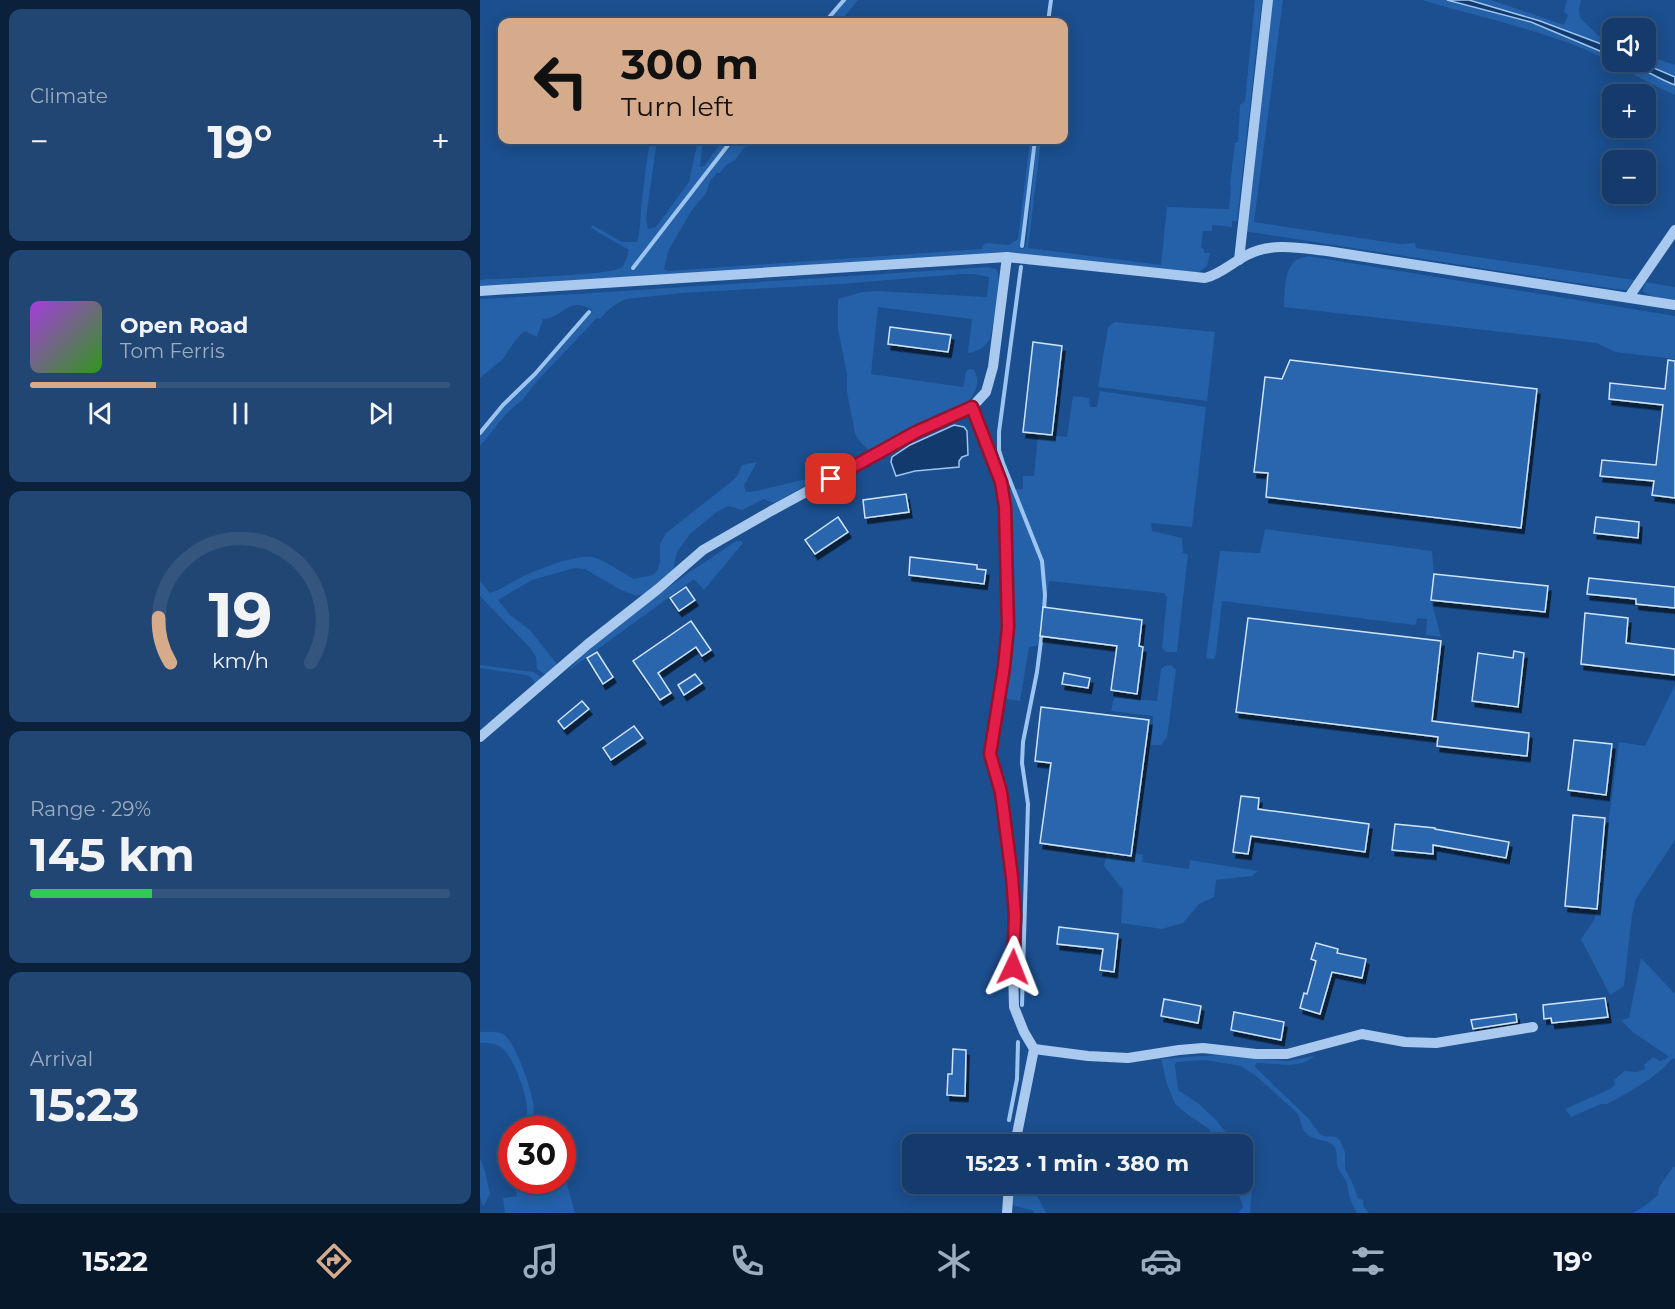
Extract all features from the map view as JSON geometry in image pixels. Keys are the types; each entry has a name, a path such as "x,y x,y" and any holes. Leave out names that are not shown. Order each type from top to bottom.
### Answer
{"street":[{"path":"1239,260 1268,0"},
{"path":"1629,297 1675,230"},
{"path":"480,291 1007,258 1205,278 1214,276 1249,254 1265,248 1292,247 1675,305"},
{"path":"480,737 588,644 658,590 703,550 916,432 972,407 986,392 993,368 1007,258"},
{"path":"972,407 1001,482 1005,507 1008,627 990,754 1001,792 1012,877 1015,915 1014,1007 1034,1049 1018,1134"},
{"path":"1034,1049 1128,1058 1203,1048 1256,1054 1287,1054 1362,1034 1405,1042 1436,1043 1533,1027"},
{"path":"1007,1213 1008,1194"}],"shaded area":[{"path":"845,0 858,0 843,18 830,18"},
{"path":"1255,0 1262,0 1237,221 1232,221 1232,227 1212,225 1212,231 1203,231 1201,248 1204,249 1204,253 1210,253 1207,266 1198,273 1022,255 480,286 480,280 578,275 622,267 629,250 591,228 592,225 622,242 637,242 649,144 656,144 646,219 648,229 656,227 689,182 697,144 703,144 700,167 704,166 720,144 728,144 633,266 633,269 732,144 747,144 735,160 726,165 710,181 706,193 692,210 669,249 664,269 668,271 982,249 987,243 1009,245 1018,239 1030,144 1033,144 1020,248 1023,249 1026,246 1037,144 1041,144 1028,248 1161,265 1167,207 1229,209 1235,143 1238,142 1240,105 1245,101"},
{"path":"1272,0 1283,0 1254,222 1400,244 1415,243 1416,248 1634,280 1627,290 1244,231"},
{"path":"1422,0 1447,0 1531,22 1602,52 1602,58 1572,44"},
{"path":"1447,0 1469,0 1540,21 1602,44 1602,52 1531,22"},
{"path":"1469,0 1491,0 1564,25 1568,15 1564,12 1567,0 1581,0 1580,18 1602,38 1602,44 1540,21"},
{"path":"1656,58 1675,65 1675,77 1656,69"},
{"path":"1656,69 1675,77 1675,85 1648,72 1656,72"},
{"path":"1628,72 1650,72 1675,85 1675,95 1656,86 1656,84 1649,83"},
{"path":"1308,256 1675,316 1675,359 1615,352 1597,343 1284,307 1287,274 1293,263"},
{"path":"988,267 996,269 998,275 997,303 990,339 983,347 975,351 968,353 972,319 878,307 871,374 963,387 966,371 970,369 974,370 977,386 961,409 870,451 855,434 838,329 838,299 862,292 877,291 987,297 989,277 961,274 682,293 626,299 600,319 597,318 537,381 524,398 506,414 480,446 480,435 504,406 566,342 592,310 584,306 571,306 550,318 543,319 537,337 524,331 503,359 480,378 480,299"},
{"path":"1645,282 1675,287 1675,300 1651,296 1643,292"},
{"path":"1115,322 1215,332 1207,401 1098,387 1108,327"},
{"path":"1100,391 1206,407 1192,527 1151,523 1152,531 1182,538 1183,553 1188,554 1177,652 1166,652 1162,648 1167,597 1164,593 1049,581 1040,645 1029,647 1020,701 1003,698 1008,489 1023,489 1023,476 1034,476 1038,434 1067,437 1073,396 1089,398 1090,407 1097,407"},
{"path":"954,425 964,427 967,431 968,455 959,461 959,467 915,471 896,476 891,462 892,457 910,445"},
{"path":"757,462 744,486 746,492 827,474 774,503 764,499 742,510 728,506 717,512 690,534 677,552 673,570 647,593 636,596 585,569 575,568 532,580 498,600 510,615 530,630 557,664 546,675 537,669 536,657 531,649 480,596 480,581 490,593 545,567 585,557 602,561 634,579 653,575 658,570 660,544 666,533 731,482 738,475 742,465"},
{"path":"1265,529 1432,551 1434,574 1431,600 1441,637 1426,635 1427,619 1418,618 1415,625 1222,601 1216,654 1214,659 1206,658 1220,551 1260,553"},
{"path":"736,541 743,543 704,590 694,579 568,671 593,643"},
{"path":"480,665 534,672 543,679 537,686 531,677 526,675 480,668"},
{"path":"1171,665 1176,670 1167,737 1161,745 1151,745 1153,716 1111,711 1114,698 1157,701 1161,669"},
{"path":"1675,685 1675,840 1636,899 1624,986 1610,995 1581,939 1594,920 1597,909 1619,742 1645,746"},
{"path":"1131,852 1143,855 1142,862 1189,869 1190,860 1258,871 1252,876 1216,880 1214,897 1199,904 1183,923 1162,929 1121,923 1123,890 1104,866 1107,853 1130,856"},
{"path":"1641,958 1675,994 1675,1059 1673,1058 1651,1078 1625,1094 1607,1104 1601,1104 1571,1117 1565,1109 1610,1089 1615,1085 1614,1080 1625,1071 1637,1072 1645,1069 1644,1065 1653,1057 1660,1061 1668,1056 1634,1033 1621,1020 1629,1018"},
{"path":"480,1032 495,1032 508,1038 526,1076 532,1095 533,1116 526,1116 527,1105 520,1078 507,1054 498,1046 480,1043"},
{"path":"1216,1055 1288,1061 1314,1056 1302,1063 1286,1065 1256,1063 1255,1067 1308,1118 1319,1133 1340,1140 1345,1152 1345,1169 1358,1198 1363,1200 1363,1206 1369,1213 1357,1213 1346,1181 1337,1165 1334,1146 1308,1135 1295,1111 1256,1076 1241,1066 1206,1060 1176,1062 1178,1090 1199,1104 1227,1134 1212,1134 1208,1128 1175,1104 1161,1059"},
{"path":"480,1158 490,1194 483,1207 480,1197"},
{"path":"1675,1167 1675,1213 1633,1213 1658,1195 1659,1187"},
{"path":"517,1194 570,1194 575,1213 505,1213 503,1198 517,1196"},
{"path":"1013,1194 1036,1194 1046,1213 1034,1213 1034,1211 1012,1205"},
{"path":"1238,1194 1252,1194 1250,1213 1238,1213 1243,1207"}],"building":[{"path":"890,327 951,335 948,352 888,344"},
{"path":"1033,342 1062,346 1052,435 1023,432"},
{"path":"1290,360 1537,389 1521,528 1266,497 1268,473 1254,472 1265,377 1282,379"},
{"path":"1668,360 1675,361 1675,498 1652,495 1654,481 1600,476 1602,460 1656,465 1663,405 1609,399 1610,383 1665,389"},
{"path":"906,494 909,512 865,518 863,500"},
{"path":"838,517 848,532 815,554 805,540"},
{"path":"1596,517 1639,522 1638,538 1594,533"},
{"path":"910,557 977,565 977,569 986,570 984,584 909,575"},
{"path":"1434,574 1548,586 1545,612 1431,600"},
{"path":"1589,578 1675,587 1675,608 1636,604 1636,599 1587,594"},
{"path":"686,587 695,600 679,611 670,598"},
{"path":"1043,607 1142,620 1139,646 1143,647 1137,694 1111,690 1117,646 1040,636"},
{"path":"1585,613 1628,618 1626,643 1675,649 1675,675 1581,664"},
{"path":"1248,618 1441,641 1432,721 1529,733 1527,756 1437,746 1438,737 1236,712"},
{"path":"691,621 711,650 702,656 696,647 658,673 671,693 660,700 633,661"},
{"path":"1514,651 1524,653 1518,707 1472,701 1478,653 1513,658"},
{"path":"597,652 613,677 603,684 587,658"},
{"path":"1064,673 1090,678 1088,688 1062,684"},
{"path":"695,674 702,683 684,695 678,685"},
{"path":"582,701 589,709 564,729 558,721"},
{"path":"1041,707 1149,720 1131,856 1040,843 1051,763 1035,761"},
{"path":"634,726 643,738 611,760 603,748"},
{"path":"1574,740 1612,744 1606,795 1568,790"},
{"path":"1241,796 1259,798 1258,809 1369,824 1365,852 1251,836 1248,854 1233,852"},
{"path":"1573,815 1605,818 1597,909 1565,906"},
{"path":"1395,824 1435,828 1509,842 1506,858 1433,845 1433,854 1392,850"},
{"path":"1059,927 1118,934 1114,972 1100,970 1103,949 1057,944"},
{"path":"1316,943 1338,949 1337,953 1366,959 1362,978 1332,972 1320,1014 1300,1008 1304,993 1307,994 1316,961 1311,959"},
{"path":"1605,998 1608,1017 1552,1023 1551,1018 1544,1019 1543,1005"},
{"path":"1164,999 1201,1006 1198,1023 1161,1016"},
{"path":"1234,1012 1284,1022 1281,1040 1231,1030"},
{"path":"1516,1014 1517,1022 1473,1029 1471,1020"},
{"path":"953,1049 966,1050 965,1096 947,1095 948,1074 952,1074"}],"waterway":[{"path":"828,18 844,0"},
{"path":"1049,18 1051,0"},
{"path":"633,268 729,144"},
{"path":"1022,246 1035,144"},
{"path":"1021,267 999,432 999,450 1042,561 1044,611"},
{"path":"480,433 589,312"},
{"path":"1022,1005 1028,804 1022,763 1023,742 1042,633"},
{"path":"1009,1120 1017,1079 1018,1042"}],"route":[{"path":"831,479 916,432 972,407 1001,482 1005,507 1008,627 990,754 1001,792 1012,877 1015,915 1013,967"}]}
